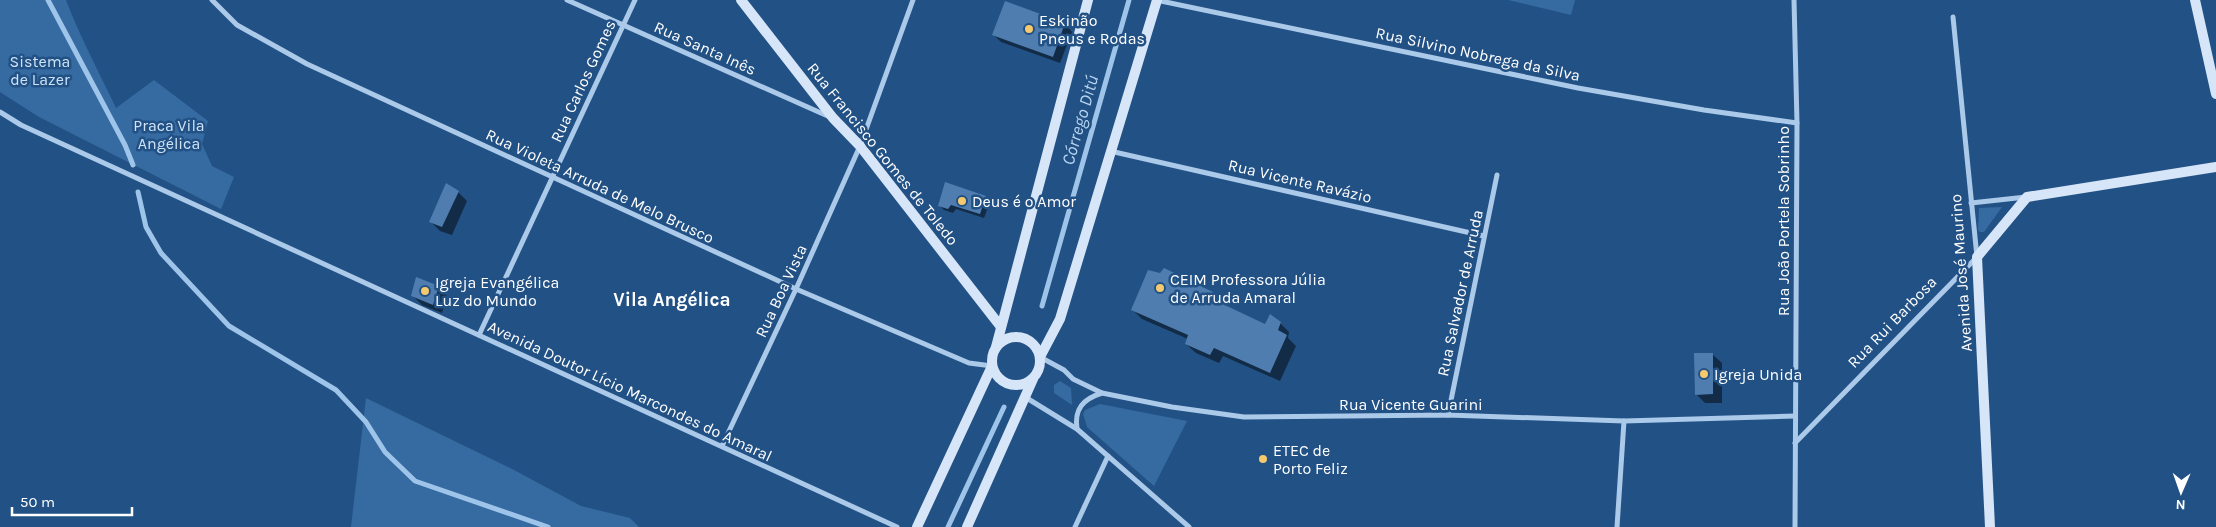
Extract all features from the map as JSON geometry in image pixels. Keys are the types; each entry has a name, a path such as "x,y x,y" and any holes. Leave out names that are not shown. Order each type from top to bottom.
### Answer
{"main road":[{"name":"Rua Francisco Gomes de Toledo","path":"741,0 833,118 860,146 1001,327"},
{"path":"1033,379 1024,384 1008,384 995,374 992,358 1088,0"},
{"path":"1040,357 1060,318 1157,0"},
{"path":"2196,0 2216,94"},
{"path":"2027,197 2216,167"},
{"name":"Rua Rui Barbosa","path":"1977,257 2027,197"},
{"name":"Avenida José Maurino","path":"1977,257 1990,527"},
{"path":"967,527 1033,379 1040,368 1040,357 1036,345 1022,337 1006,339 996,347"},
{"path":"917,527 992,366"}],"street":[{"name":"Rua Violeta Arruda de Melo Brusco","path":"212,0 237,25 307,64 796,289 969,363 992,366"},
{"name":"Rua Santa Inês","path":"567,0 833,118"},
{"name":"Rua Carlos Gomes","path":"479,335 635,0"},
{"name":"Rua Boa Vista","path":"722,446 796,289 860,146 912,0"},
{"name":"Rua Silvino Nobrega da Silva","path":"1157,0 1578,88 1704,110 1796,123"},
{"name":"Rua João Portela Sobrinho","path":"1794,0 1796,123 1795,527"},
{"name":"Avenida José Maurino","path":"1953,17 1977,257"},
{"name":"Avenida Doutor Lício Marcondes do Amaral","path":"0,112 21,125 897,527"},
{"name":"Rua Vicente Ravázio","path":"1110,151 1484,236"},
{"name":"Rua Salvador de Arruda","path":"1448,415 1497,175"},
{"path":"1971,203 2027,197"},
{"name":"Rua Rui Barbosa","path":"1795,443 1977,257"},
{"name":"Rua Vicente Guarini","path":"1040,357 1064,370 1073,379 1102,393 1172,407 1244,417 1448,415 1624,421 1795,416"},
{"path":"1077,428 1078,409 1084,401 1102,393"},
{"path":"1025,397 1077,428 1188,527"},
{"path":"1617,527 1624,421"},
{"path":"1076,527 1108,456"}],"green space":[{"path":"0,0 66,0 83,41 116,108 154,80 208,121 202,144 212,166 234,177 221,209 39,117 0,92"},
{"path":"1508,0 1575,0 1571,15"},
{"path":"2002,207 1984,232 1980,232 1978,230 1979,208"},
{"path":"1060,381 1071,388 1072,405 1054,393 1054,385"},
{"path":"366,398 516,471 581,506 630,518 639,527 351,527"},
{"path":"1100,404 1187,421 1154,486 1087,427 1083,414 1085,410"}],"building":[{"name":"Eskinão Pneus e Rodas","path":"1005,1 1065,23 1053,57 992,35"},
{"name":"Deus é o Amor","path":"945,182 986,196 980,214 951,205 948,209 938,206"},
{"path":"446,183 459,191 442,227 429,222"},
{"path":"1164,268 1215,293 1212,299 1265,324 1270,314 1281,322 1278,330 1287,335 1270,373 1214,348 1210,355 1185,344 1188,335 1131,310 1148,270 1160,273"},
{"name":"Igreja Evangélica Luz do Mundo","path":"416,277 439,286 433,305 411,296"},
{"name":"Igreja Unida","path":"1694,353 1713,353 1713,394 1695,395"}],"waterway":[{"path":"48,0 125,145 133,165"},
{"name":"Córrego Ditú","path":"1042,306 1129,0"},
{"path":"138,192 146,227 161,253 229,326 336,390 366,422 385,452 415,481 548,527"},
{"name":"Córrego Ditú","path":"948,527 1004,407"}],"place":[{"name":"Eskinão Pneus e Rodas","path":"1029,29"},
{"name":"Deus é o Amor","path":"962,201"},
{"name":"CEIM Professora Júlia de Arruda Amaral","path":"1160,288"},
{"name":"Igreja Evangélica Luz do Mundo","path":"425,291"},
{"name":"Igreja Unida","path":"1704,374"},
{"name":"ETEC de Porto Feliz","path":"1263,459"}],"district":[{"name":"Vila Angélica","path":"672,300"}],"park label":[{"name":"Sistema de Lazer","path":"40,70"},
{"name":"Praca Vila Angélica","path":"169,134"}]}
